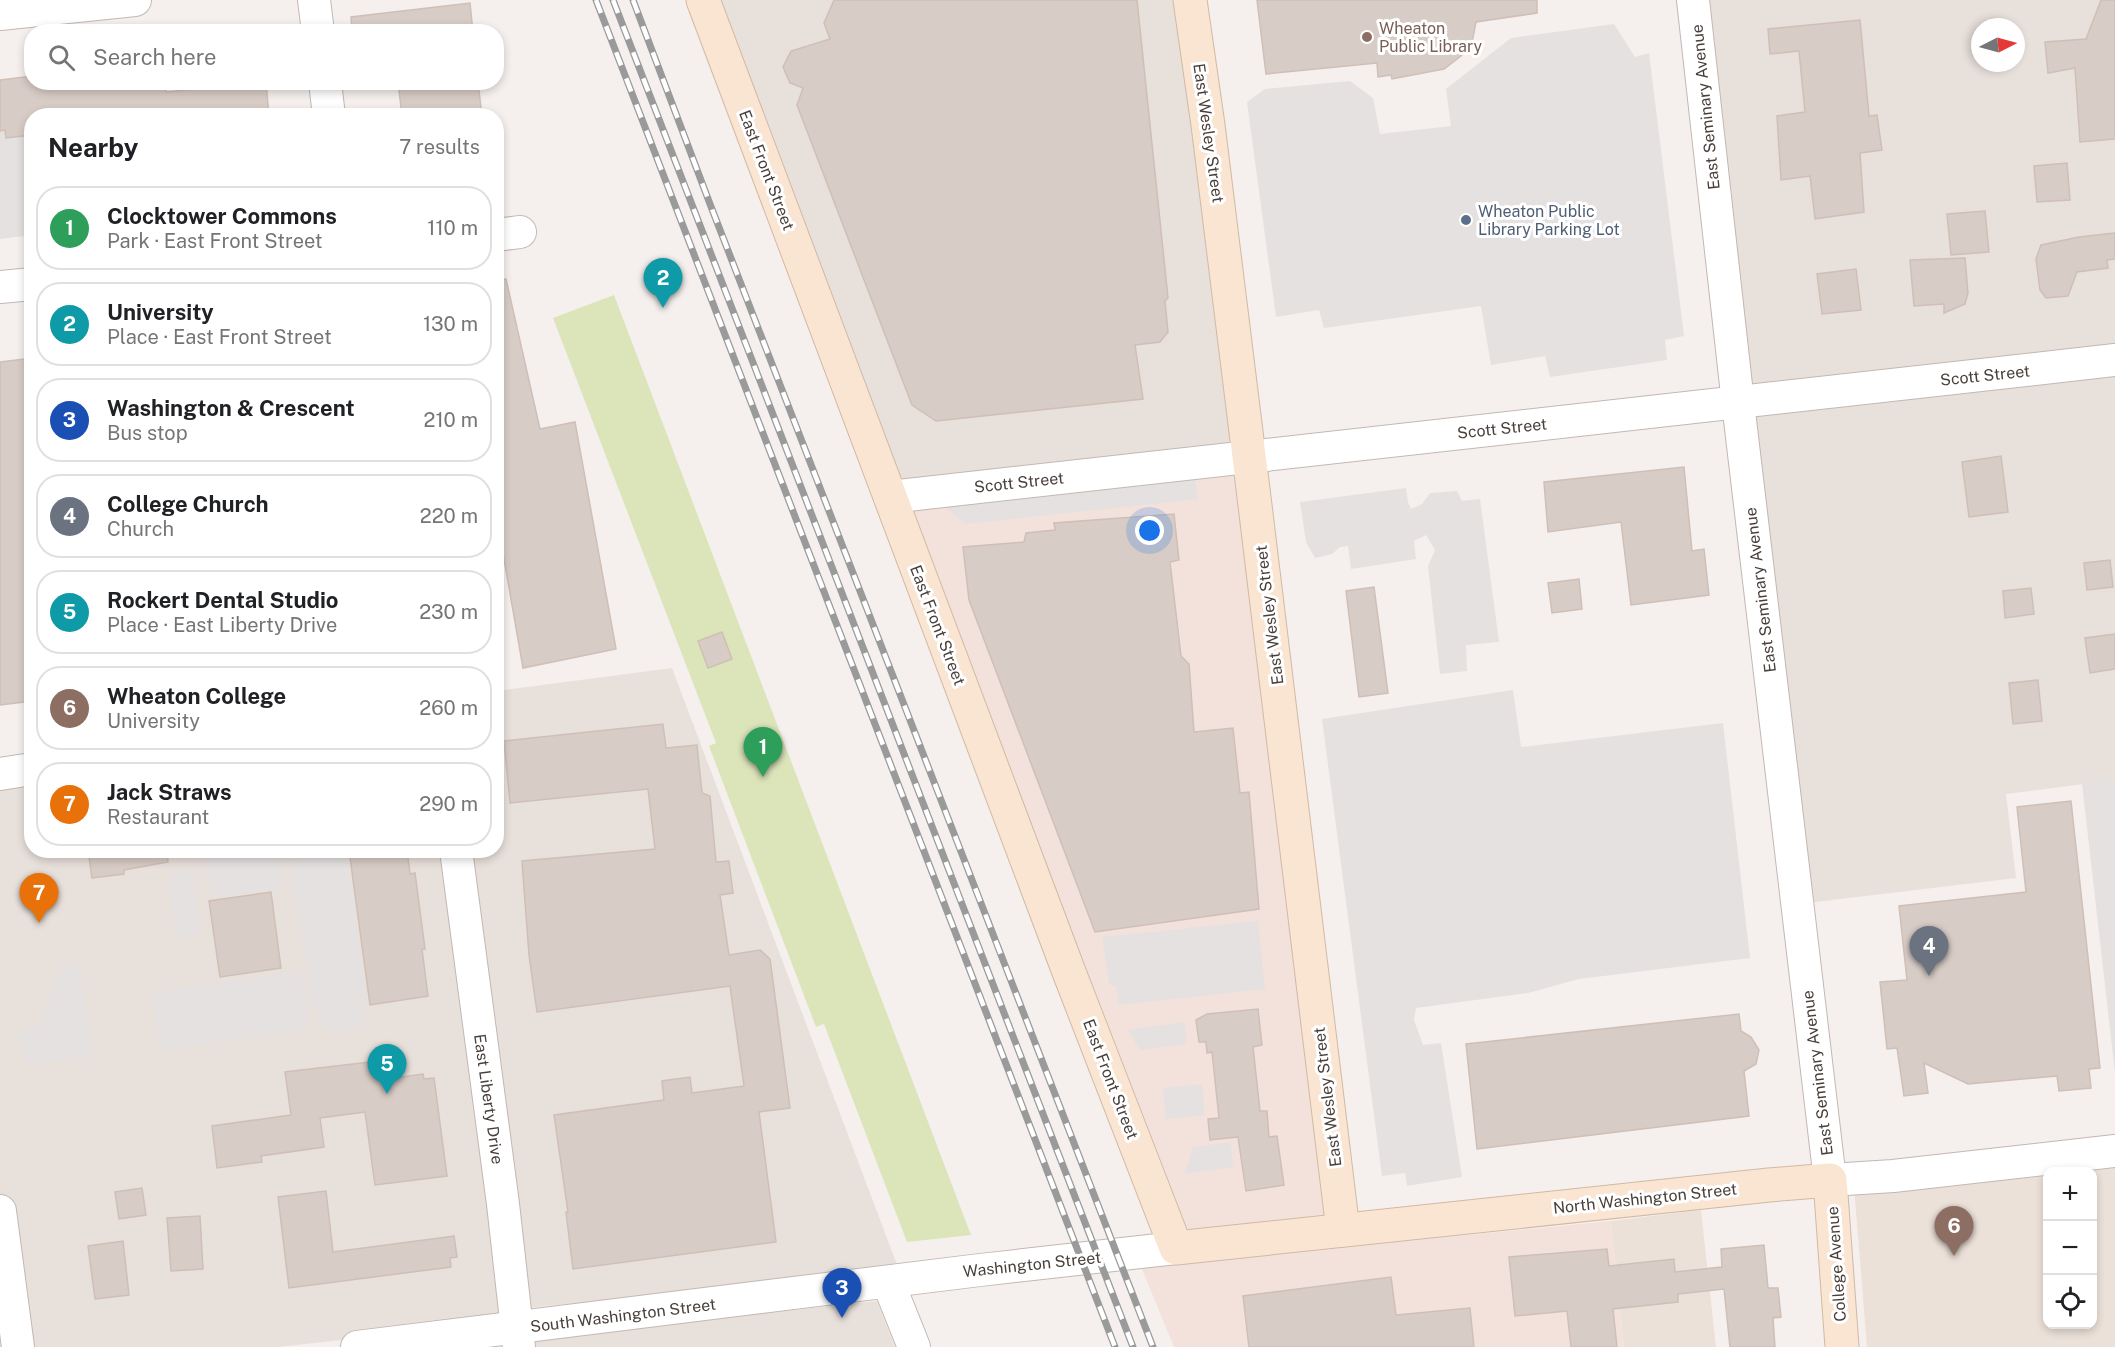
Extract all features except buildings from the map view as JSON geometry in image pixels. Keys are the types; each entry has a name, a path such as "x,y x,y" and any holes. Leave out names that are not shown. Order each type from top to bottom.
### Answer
{"street":[{"path":"0,14 135,0"},
{"path":"314,0 317,24"},
{"name":"East Front Street","path":"703,0 1176,1248"},
{"name":"East Wesley Street","path":"1190,0 1250,456 1343,1230"},
{"name":"East Seminary Avenue","path":"1693,0 1830,1180"},
{"path":"326,90 328,108"},
{"path":"0,287 24,285"},
{"name":"Scott Street","path":"890,497 2115,360"},
{"path":"0,774 24,770"},
{"name":"East Liberty Drive","path":"457,858 518,1338"},
{"name":"North Washington Street","path":"1176,1248 1769,1185 1893,1176 2115,1151"},
{"name":"College Avenue","path":"1830,1180 1842,1347"},
{"path":"0,1211 18,1347"},
{"name":"Washington Street","path":"888,1282 1176,1248"},
{"path":"888,1282 914,1347"},
{"name":"South Washington Street","path":"357,1347 518,1338 888,1282"}],"shaded area":[{"path":"718,0 1177,0 1235,445 901,481"},
{"path":"1705,0 2115,0 2115,780 2006,794 2016,878 1807,903"},
{"name":"Wheaton Public Library Parking Lot","path":"1614,24 1635,57 1649,53 1684,336 1665,340 1667,360 1550,377 1545,356 1491,365 1481,306 1324,328 1319,310 1276,317 1247,102 1265,89 1350,81 1373,98 1380,134 1451,126 1446,89 1511,38"},
{"path":"5,130 6,138 24,136 24,236 0,239 0,131"},
{"path":"1241,471 1330,1216 1188,1231 908,506"},
{"path":"1195,478 1198,499 966,524 944,506"},
{"path":"1406,488 1411,509 1422,504 1430,493 1457,491 1462,501 1480,499 1499,642 1466,645 1467,671 1440,674 1428,566 1435,550 1426,535 1414,541 1416,559 1351,569 1348,546 1340,547 1332,554 1315,558 1306,542 1300,502"},
{"path":"672,668 899,1270 526,1308 463,858 504,858 504,690"},
{"path":"1513,690 1521,747 1723,723 1750,958 1579,979 1528,993 1416,1008 1414,1020 1423,1045 1441,1043 1462,1177 1407,1186 1405,1173 1382,1176 1322,719"},
{"path":"24,780 24,858 445,858 505,1322 278,1347 0,1347 0,785"},
{"path":"2115,780 2115,1073 2082,784"},
{"path":"207,858 278,858 282,889 212,898"},
{"path":"289,858 348,858 368,1014 362,1013 364,1026 328,1032 313,1005"},
{"path":"192,870 200,934 177,939 168,872"},
{"path":"1258,921 1265,989 1119,1005 1116,986 1109,984 1102,937"},
{"path":"79,964 91,1057 25,1063 19,1031 40,1026 61,967"},
{"path":"296,972 302,980 310,1017 303,1029 160,1050 153,993"},
{"path":"1184,1022 1187,1044 1140,1050 1128,1030"},
{"path":"1202,1084 1205,1115 1166,1119 1163,1088"},
{"path":"1231,1142 1233,1167 1185,1174 1193,1147"},
{"path":"2115,1159 2115,1347 1867,1347 1854,1187"},
{"path":"1701,1210 1716,1347 1624,1347 1611,1221"},
{"path":"1611,1221 1624,1347 1174,1347 1141,1267"},
{"path":"877,1301 895,1347 528,1347 527,1339"}],"green space":[{"path":"614,295 971,1235 907,1242 824,1024 816,1027 709,746 716,743 553,318"}],"railway":[{"path":"596,0 1115,1347"},
{"path":"613,0 1133,1347"},
{"path":"633,0 1153,1347"}],"place":[{"name":"Wheaton Public Library","path":"1367,37"},
{"name":"Wheaton Public Library Parking Lot","path":"1466,220"},
{"name":"University","path":"663,308"},
{"name":"Clocktower Commons","path":"763,777"},
{"name":"Jack Straws","path":"39,923"},
{"name":"College Church","path":"1929,976"},
{"name":"Rockert Dental Studio","path":"387,1094"},
{"name":"Wheaton College","path":"1954,1256"},
{"name":"Washington & Crescent","path":"842,1318"}]}
